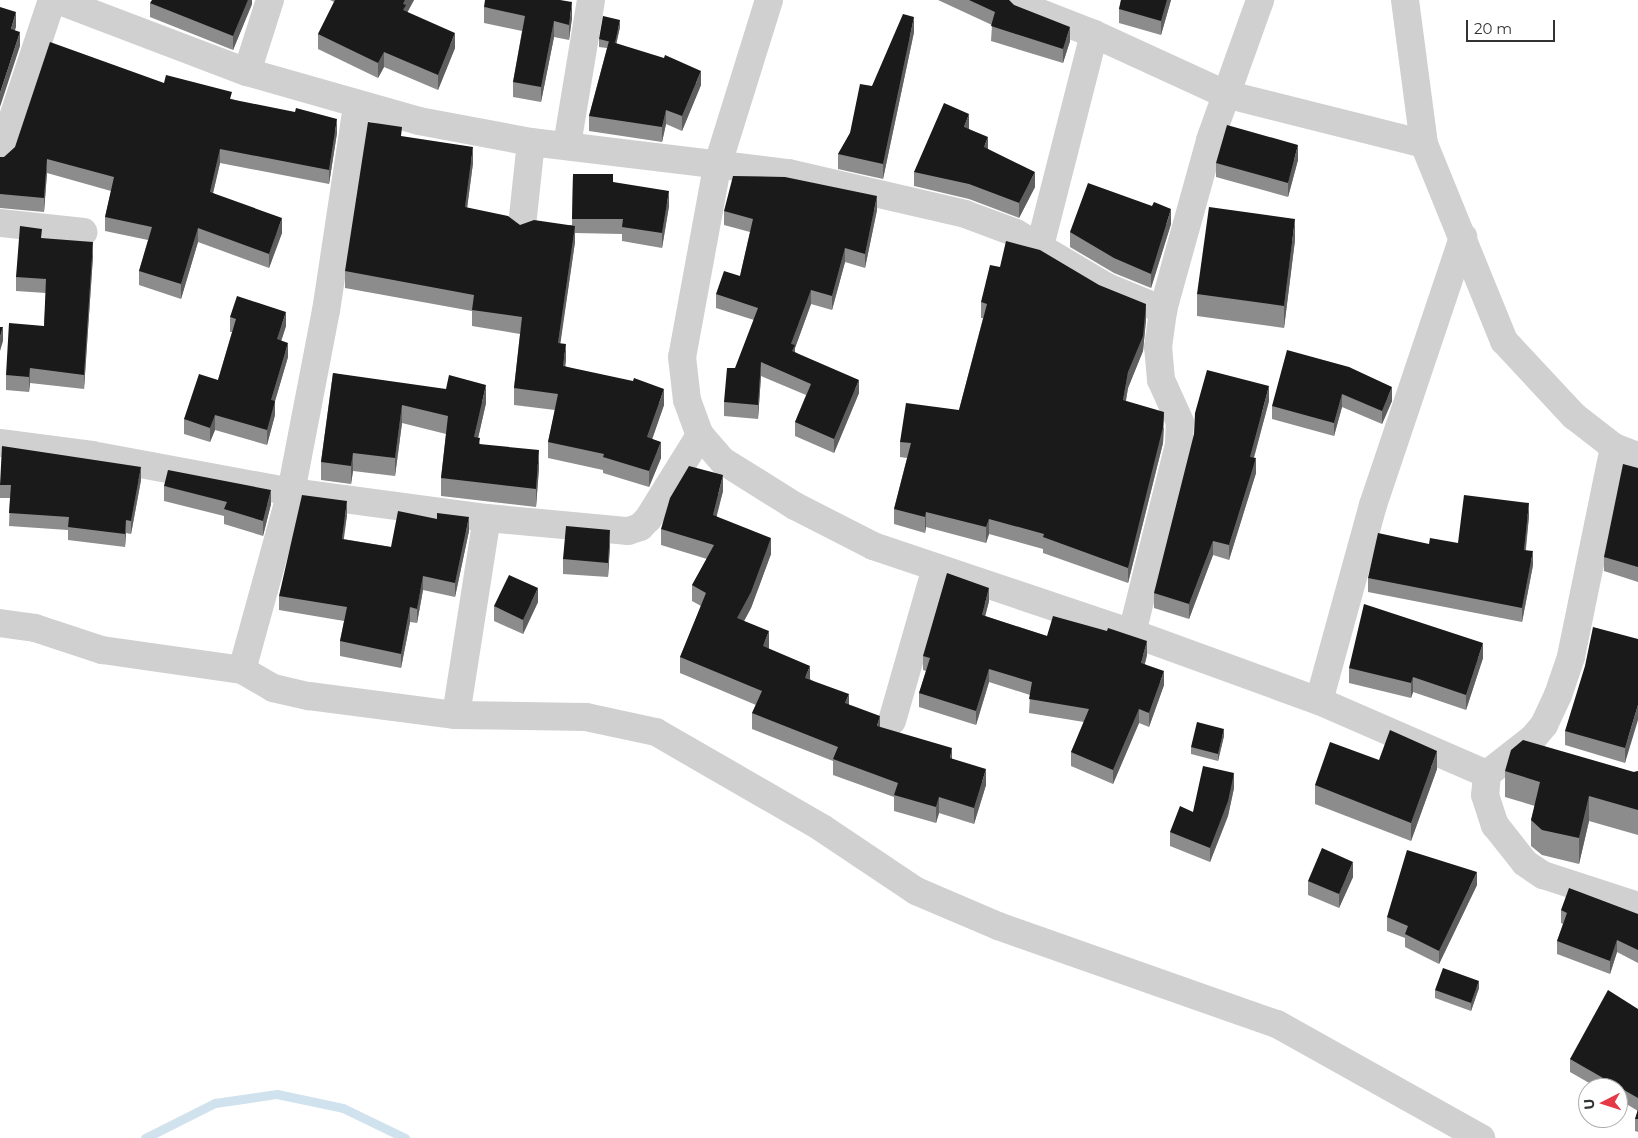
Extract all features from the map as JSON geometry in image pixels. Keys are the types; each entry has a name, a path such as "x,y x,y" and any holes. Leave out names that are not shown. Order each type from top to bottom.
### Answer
{"street":[{"path":"0,156 52,0"},
{"path":"57,0 247,72 419,122 532,142 717,167 797,175 965,214 1040,246 1107,288 1163,310"},
{"path":"247,72 270,0"},
{"path":"567,146 591,0"},
{"path":"769,0 717,167 682,357 687,400 700,436 724,461 795,506 873,546 1132,633 1319,701 1487,774"},
{"path":"1014,0 1020,5 1094,34 1225,94 1424,144"},
{"path":"1132,633 1179,445 1180,422 1161,380 1158,347 1163,310 1225,94 1260,0"},
{"path":"1405,0 1424,144 1504,340 1574,416 1626,452 1571,657 1544,725 1523,749 1487,774 1485,795 1495,825 1525,862 1543,875 1638,906"},
{"path":"1040,246 1094,34"},
{"path":"242,670 291,492 326,310 357,105"},
{"path":"522,226 532,142"},
{"path":"0,223 84,232"},
{"path":"1319,701 1373,505 1463,237"},
{"path":"0,442 92,455 291,492 486,518 616,531 640,527 648,519 700,436"},
{"path":"456,714 486,518"},
{"path":"892,721 936,568"},
{"path":"0,622 35,628 102,650 242,670 273,688 308,696 456,714 586,718 656,732 822,828 916,891 998,926 1277,1024 1481,1138"},
{"path":"1523,749 1552,757"}],"building":[{"path":"152,0 248,0 233,36 150,3"},
{"path":"335,0 405,0 403,4 406,5 403,10 455,33 438,75 384,52 378,63 318,34"},
{"path":"485,0 560,0 572,2 569,25 554,21 541,87 513,82 525,16 484,7"},
{"path":"969,0 1009,0 1014,5 1070,27 1063,49 991,26 995,12"},
{"path":"1121,0 1167,0 1161,21 1119,9"},
{"path":"0,7 16,12 11,29 20,32 0,93"},
{"path":"903,14 914,17 883,164 838,154 850,133 860,84 872,86"},
{"path":"603,16 620,20 615,43 599,39"},
{"path":"609,41 664,58 665,55 701,71 682,116 666,110 662,127 589,116"},
{"path":"50,42 164,83 166,75 232,92 230,99 295,112 296,108 337,119 329,170 220,149 210,192 282,218 269,254 198,228 181,284 139,271 152,227 105,217 114,177 47,159 44,198 0,194 0,157 4,157 15,147"},
{"path":"944,103 969,114 964,127 988,137 984,147 1035,172 1019,203 969,184 914,172"},
{"path":"368,122 402,127 401,136 473,147 465,207 508,216 520,225 534,220 575,226 558,343 566,344 563,366 633,381 634,378 664,389 647,437 661,442 649,471 603,457 604,454 548,442 558,394 514,388 522,317 472,310 474,295 345,271"},
{"path":"1227,125 1298,145 1288,183 1216,163"},
{"path":"573,174 613,174 613,182 669,191 662,233 622,227 623,219 572,219"},
{"path":"733,176 785,177 877,196 865,254 845,248 832,296 811,290 791,344 795,345 792,351 859,380 834,439 795,422 811,384 761,362 758,405 724,402 727,368 735,368 758,308 716,294 724,271 740,276 753,219 724,211"},
{"path":"1088,183 1152,206 1154,202 1171,209 1151,274 1114,258 1070,232"},
{"path":"1209,207 1295,219 1284,306 1197,294"},
{"path":"20,226 42,229 41,238 93,242 84,375 30,368 29,377 6,375 9,323 44,326 46,279 16,277"},
{"path":"1006,241 1040,250 1099,285 1146,304 1143,336 1128,372 1123,400 1164,412 1163,427 1128,568 1043,537 1044,534 989,519 986,527 926,512 925,517 894,509 911,443 900,442 906,403 959,410 987,304 981,302 990,265 1000,267"},
{"path":"237,296 286,312 277,339 288,343 271,400 275,401 267,430 215,415 210,428 184,419 199,374 218,380 236,319 230,317"},
{"path":"1287,350 1349,367 1392,387 1382,411 1342,394 1334,423 1272,406"},
{"path":"1207,370 1269,386 1250,457 1256,458 1229,545 1213,541 1189,604 1154,593 1194,434 1195,413"},
{"path":"333,373 446,389 449,375 486,385 474,437 480,438 479,444 539,450 536,489 441,478 448,416 402,405 395,458 353,453 351,466 321,462"},
{"path":"2,446 141,467 131,521 126,520 125,534 68,527 69,517 9,513 11,485 0,485"},
{"path":"1623,464 1638,468 1638,567 1604,557"},
{"path":"689,466 723,475 713,515 771,538 751,592 737,618 769,631 763,646 810,666 805,678 849,694 845,703 880,716 877,726 952,748 950,758 986,769 974,808 939,797 936,807 894,795 898,783 833,759 838,747 752,713 762,691 680,657 706,593 692,585 714,545 661,529 670,498"},
{"path":"168,470 271,490 263,521 224,509 227,502 164,486"},
{"path":"302,495 347,501 342,539 391,547 398,511 437,519 437,513 469,517 455,583 423,576 417,609 410,607 401,654 340,641 347,607 279,596"},
{"path":"1464,495 1529,503 1524,550 1533,551 1522,608 1368,578 1378,533 1429,544 1430,538 1458,543"},
{"path":"566,526 610,530 608,563 563,559"},
{"path":"947,573 989,588 982,615 1047,636 1053,616 1107,631 1108,628 1147,641 1141,663 1164,671 1149,713 1139,709 1113,770 1071,752 1089,709 1029,699 1032,682 989,669 976,711 919,693 930,658 923,656"},
{"path":"509,575 538,588 523,620 494,606"},
{"path":"1364,604 1483,643 1466,695 1413,677 1411,683 1349,668"},
{"path":"1593,627 1638,639 1638,705 1625,748 1565,731 1585,666"},
{"path":"1197,722 1224,729 1218,754 1191,747"},
{"path":"1390,730 1437,751 1411,823 1315,785 1330,742 1379,760"},
{"path":"1523,740 1634,772 1638,771 1638,810 1589,796 1579,838 1542,830 1531,820 1540,782 1505,771 1511,750"},
{"path":"1203,766 1234,773 1228,801 1210,848 1170,832 1180,806 1193,812"},
{"path":"1322,848 1353,862 1339,894 1308,881"},
{"path":"1407,850 1477,872 1439,951 1405,934 1408,926 1387,917"},
{"path":"1569,888 1638,914 1638,950 1617,940 1610,961 1557,941 1567,913 1561,910"},
{"path":"1443,968 1479,981 1471,1003 1435,990"},
{"path":"1608,990 1638,1009 1638,1098 1628,1092 1628,1078 1603,1078 1570,1059"}],"waterway":[{"path":"145,1138 215,1103 277,1094 343,1108 405,1138"}]}
